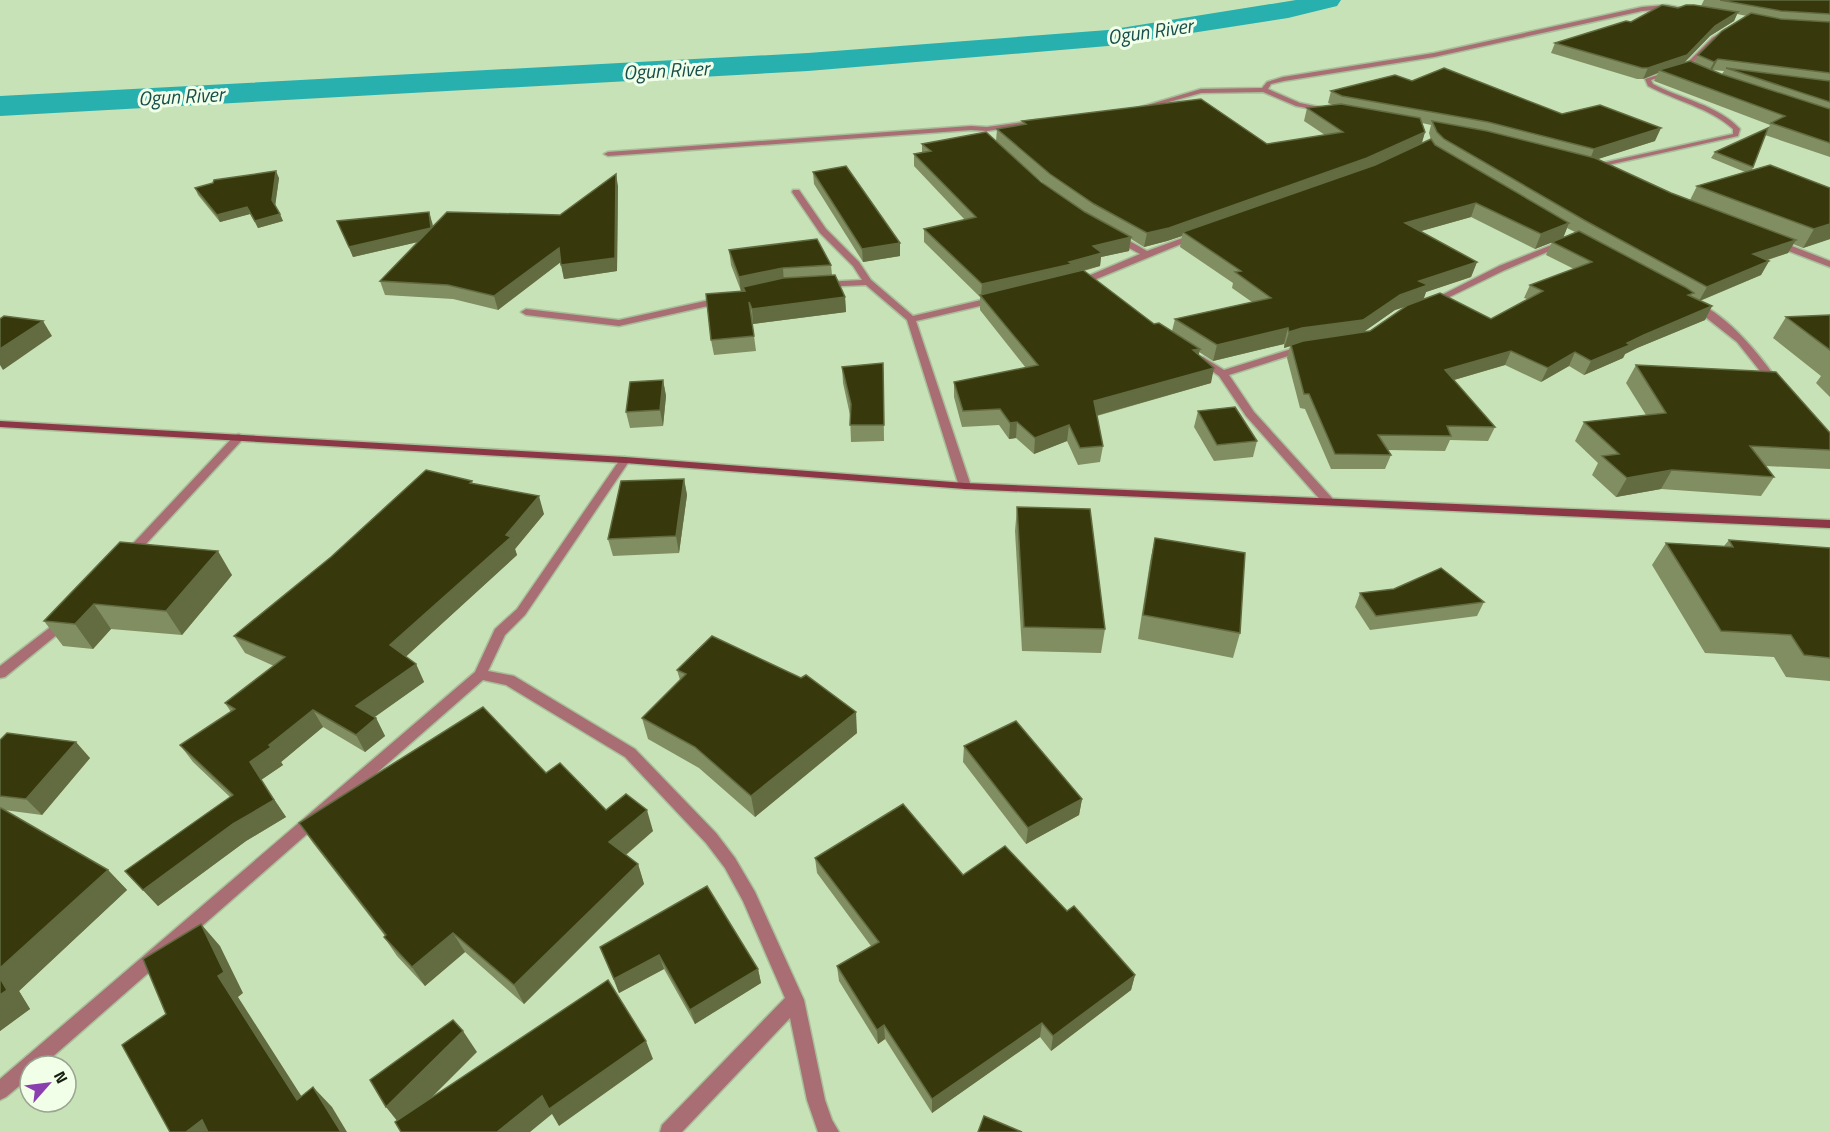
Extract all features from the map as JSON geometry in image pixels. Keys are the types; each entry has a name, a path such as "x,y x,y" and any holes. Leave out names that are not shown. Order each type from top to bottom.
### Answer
{"main road":[{"path":"0,424 625,459 965,486 1830,524"}],"street":[{"path":"1264,90 1269,83 1283,79 1434,55 1642,9 1666,7 1704,13"},
{"path":"1593,167 1736,135 1737,129 1724,118 1650,85 1648,79 1689,69 1714,39 1734,26"},
{"path":"1129,111 1201,91 1264,90 1299,105 1332,111"},
{"path":"608,154 971,128 988,132 1048,121"},
{"path":"1582,164 1604,172"},
{"path":"796,192 823,231 856,264 868,282 911,319 965,486"},
{"path":"1107,232 1146,254"},
{"path":"1069,283 1095,282 1146,254 1206,233"},
{"path":"1424,306 1502,268 1574,238"},
{"path":"1767,239 1827,261"},
{"path":"808,286 868,282"},
{"path":"526,312 619,323 733,298"},
{"path":"911,319 1001,298"},
{"path":"1691,302 1720,322 1755,354 1780,392"},
{"path":"1223,374 1298,349 1319,346"},
{"path":"1188,351 1223,374 1250,414 1328,501"},
{"path":"117,568 239,437"},
{"path":"0,1091 480,675 500,632 521,612 625,459"},
{"path":"0,673 76,612"},
{"path":"480,675 509,680 630,753 711,838 730,863 748,897 795,1000 816,1100 825,1126 830,1132"},
{"path":"669,1132 795,1000"}],"building":[{"path":"1720,0 1830,0 1830,14 1781,11"},
{"path":"1662,5 1678,8 1694,5 1738,12 1715,26 1687,55 1648,68 1555,43 1626,21 1631,22"},
{"path":"1751,13 1781,19 1830,22 1830,73 1718,59 1714,62 1698,55 1722,31"},
{"path":"1690,61 1721,74 1830,109 1830,143 1771,123 1785,116 1659,70"},
{"path":"1444,68 1562,114 1600,105 1661,128 1594,149 1488,122 1342,96 1331,91 1395,75 1412,81"},
{"path":"1726,68 1830,81 1830,102"},
{"path":"1201,99 1267,144 1343,132 1307,108 1341,104 1420,118 1425,132 1367,158 1169,228 1147,233 1094,204 1050,174 997,129 1026,124 1022,121"},
{"path":"1432,121 1487,131 1595,158 1671,193 1796,240 1753,254 1769,261 1707,287 1584,220 1444,139 1437,132"},
{"path":"1768,128 1753,167 1715,152"},
{"path":"986,132 1041,182 1085,212 1131,237 1093,246 1102,253 1069,262 1072,264 982,284 924,229 976,217 914,154 931,151 922,144"},
{"path":"1431,139 1435,145 1569,223 1541,234 1476,203 1405,223 1477,262 1419,281 1428,285 1400,295 1363,320 1302,328 1289,332 1288,328 1217,345 1175,319 1271,298 1235,272 1241,271 1183,232 1375,165"},
{"path":"1770,165 1830,188 1830,224 1814,229 1697,186"},
{"path":"846,166 900,243 862,249 813,172"},
{"path":"276,171 272,200 280,214 255,221 247,207 217,215 195,188 213,183 214,180"},
{"path":"616,174 615,258 561,265 559,248 494,296 448,285 380,281 447,212 560,215"},
{"path":"429,212 431,228 349,247 337,221"},
{"path":"1579,231 1685,287 1694,293 1688,295 1712,306 1591,361 1575,352 1548,368 1511,351 1445,370 1495,427 1447,426 1451,436 1378,435 1391,455 1335,454 1309,394 1304,394 1291,345 1303,341 1370,331 1408,305 1440,293 1491,319 1543,291 1530,285 1592,262 1552,242"},
{"path":"817,239 831,265 783,268 739,277 729,250"},
{"path":"1083,270 1154,324 1159,323 1200,349 1193,350 1214,368 1094,401 1103,446 1080,448 1069,425 1035,438 1017,422 1010,423 1000,409 963,411 954,382 1038,365 980,295"},
{"path":"835,275 845,297 752,309 749,302 754,336 711,340 706,294 745,291 743,287 783,278"},
{"path":"1830,315 1830,350 1786,317"},
{"path":"4,316 43,321 0,349 0,319"},
{"path":"883,363 884,425 850,425 851,404 842,367"},
{"path":"1636,365 1776,372 1830,433 1830,450 1750,446 1774,477 1672,470 1627,478 1602,456 1619,454 1584,422 1666,413"},
{"path":"663,380 660,410 626,412 630,382"},
{"path":"1235,407 1257,441 1217,445 1198,411"},
{"path":"426,470 472,481 470,483 539,496 506,535 511,537 390,645 416,664 356,706 376,718 356,735 313,710 250,762 274,800 233,824 143,890 125,871 233,795 180,745 235,709 225,703 285,657 234,636 331,557"},
{"path":"684,479 676,536 608,539 621,481"},
{"path":"1017,507 1090,509 1105,629 1024,627"},
{"path":"1155,538 1245,553 1240,633 1143,615"},
{"path":"1729,540 1830,548 1830,658 1804,655 1791,635 1721,631 1666,543 1733,547"},
{"path":"120,542 218,551 166,611 94,604 75,624 44,621"},
{"path":"1441,568 1484,602 1376,616 1360,593 1394,589"},
{"path":"712,636 801,678 806,675 856,712 751,796 695,747 642,718 686,674 677,670"},
{"path":"483,707 546,773 560,763 606,810 626,794 647,810 609,842 638,864 514,985 453,933 412,967 384,937 386,935 299,823"},
{"path":"1016,721 1082,799 1028,828 964,746"},
{"path":"7,733 76,742 26,799 0,796 0,740"},
{"path":"903,804 963,875 1005,846 1067,911 1074,906 1135,975 1053,1036 1042,1023 932,1099 884,1025 877,1030 837,966 879,942 815,858"},
{"path":"0,809 108,870 0,968"},
{"path":"707,886 758,969 690,1010 659,955 614,979 600,947"},
{"path":"201,924 224,972 218,976 297,1100 313,1087 341,1132 208,1132 202,1120 186,1132 170,1132 122,1045 166,1014 143,959"},
{"path":"0,978 7,990 0,995"},
{"path":"608,980 646,1041 549,1109 542,1096 497,1132 401,1132 395,1122"},
{"path":"453,1020 463,1031 386,1107 370,1080"},
{"path":"984,1116 1022,1132 978,1132"}],"waterway":[{"name":"Ogun River","path":"0,106 808,62 1108,38 1288,10 1328,0"}]}
